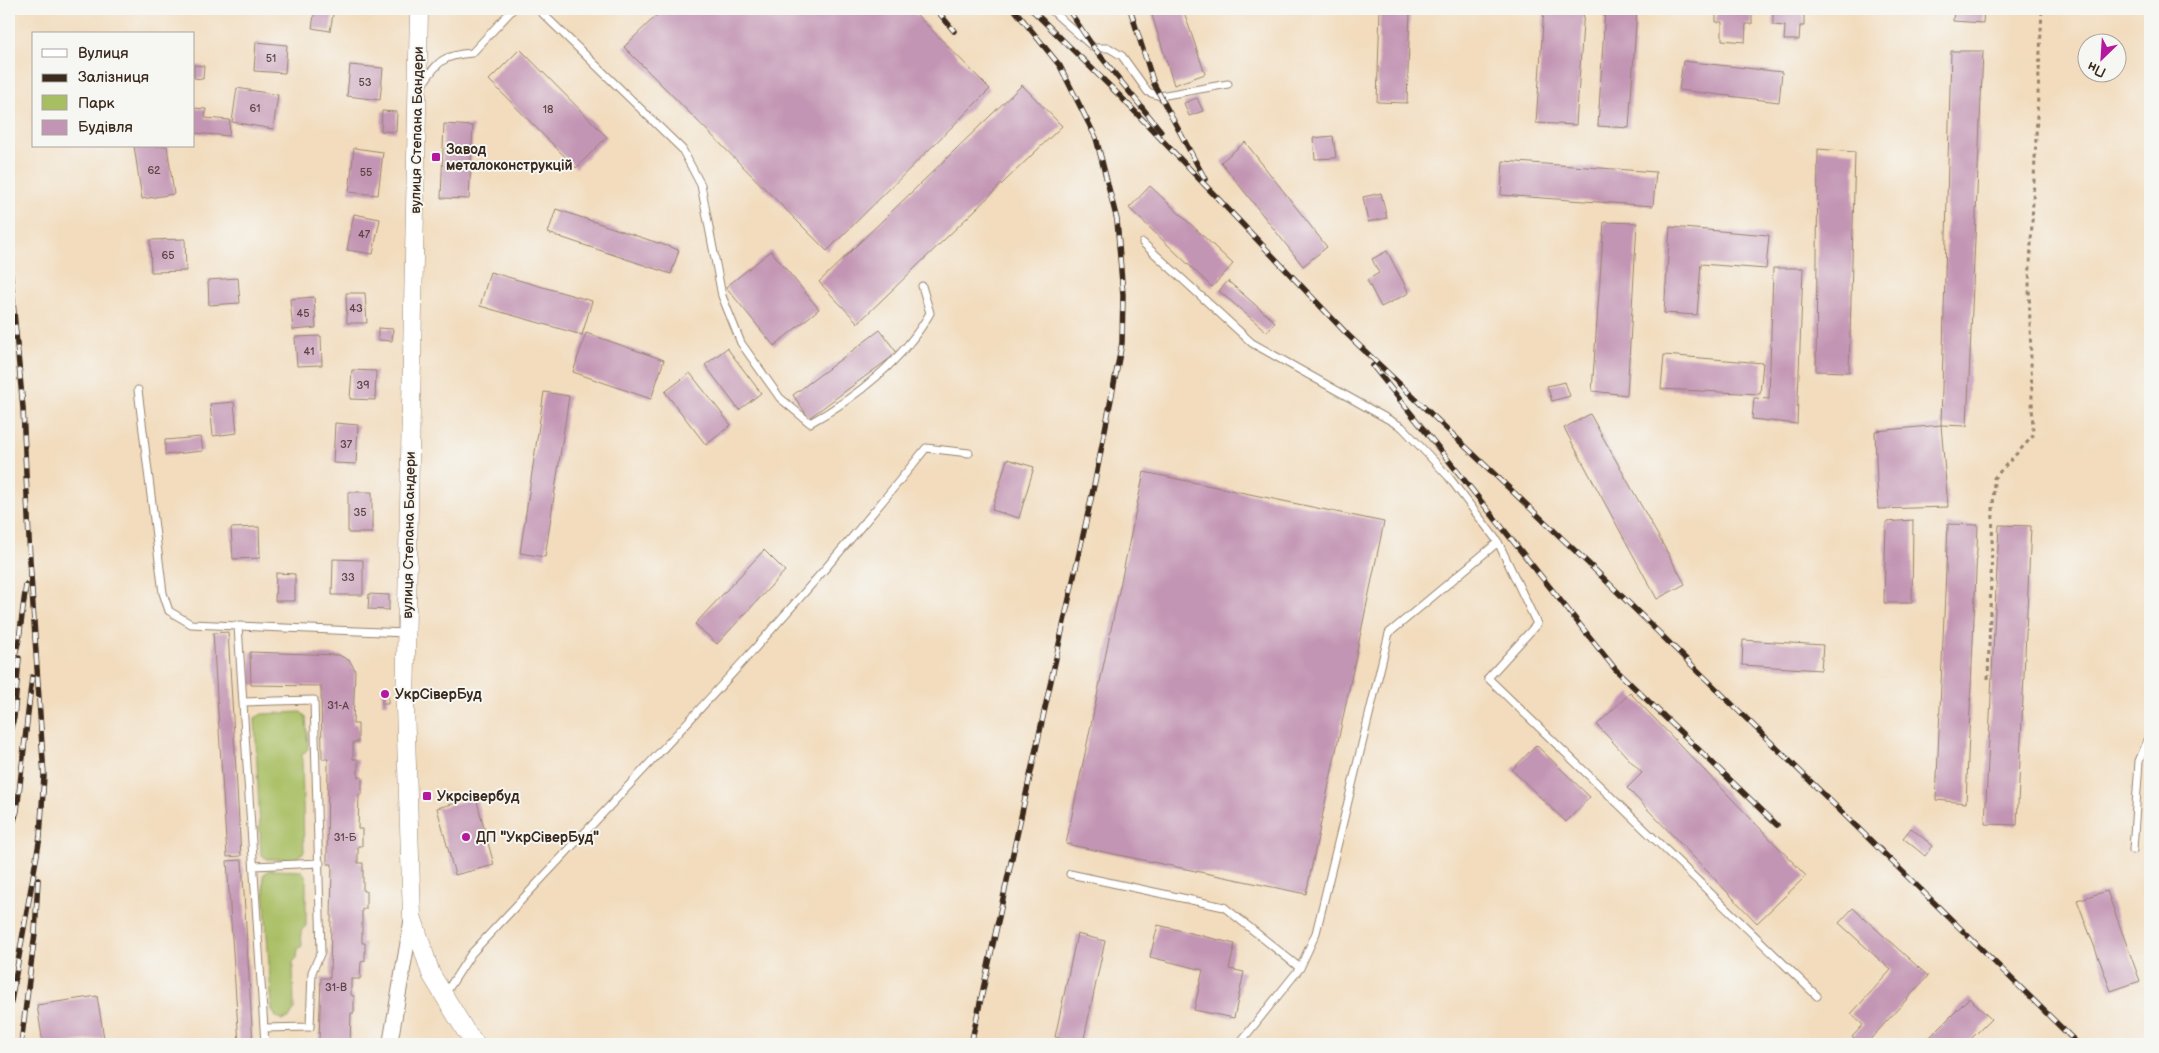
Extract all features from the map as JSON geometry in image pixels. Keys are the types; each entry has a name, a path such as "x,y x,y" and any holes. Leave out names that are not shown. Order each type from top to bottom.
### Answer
{"street":[{"name":"вулиця Степана Бандери","path":"419,9 405,706 412,916 431,974 476,1044"},
{"path":"390,1044 412,916"}],"lane":[{"path":"418,91 436,64 456,54 472,53 513,9"},
{"path":"538,9 682,149 701,185 722,296 741,343 780,398 810,423 834,410 878,375 918,336 930,314 922,286"},
{"path":"1050,9 1070,30 1094,48 1109,48 1122,56 1148,92 1160,96 1228,84"},
{"path":"1143,243 1252,343 1402,427 1448,476 1498,542 1537,624 1488,678 1817,996"},
{"path":"138,390 163,593 169,611 191,624 407,633"},
{"path":"444,996 470,954 718,689 877,509 926,448 969,453"},
{"path":"1239,1044 1300,968 1316,933 1389,633 1498,542"},
{"path":"238,626 265,1044"},
{"path":"244,702 314,700 321,952 312,972 310,1027 264,1028"},
{"path":"2133,850 2140,761 2150,735"},
{"path":"254,866 320,863"},
{"path":"1070,874 1224,907 1300,968"}],"path":[{"path":"1988,679 1994,478 2033,436 2030,286 2042,9"}],"green space":[{"path":"301,712 306,717 308,749 302,755 304,852 295,859 267,859 261,854 255,718 262,714"},
{"path":"269,870 302,871 306,877 306,926 301,931 302,946 298,949 297,958 293,962 294,1010 290,1017 283,1020 276,1017 272,1010 263,875"}],"building":[{"path":"315,9 334,9 330,31 312,28"},
{"path":"355,9 367,9 367,12"},
{"path":"663,9 911,9 990,89 827,251 624,47"},
{"path":"1150,9 1183,9 1205,74 1174,85"},
{"path":"1380,9 1410,9 1407,103 1377,102"},
{"path":"1544,9 1584,9 1576,125 1536,123"},
{"path":"1605,9 1637,9 1629,128 1598,126"},
{"path":"1716,9 1752,9 1752,24 1746,24 1745,42 1722,40 1722,22 1716,22"},
{"path":"1773,9 1804,9 1804,26 1800,26 1799,40 1784,40 1785,26 1773,25"},
{"path":"1954,9 1984,9 1983,23 1953,21"},
{"path":"256,42 287,45 285,73 254,71"},
{"path":"520,49 607,137 576,168 489,80"},
{"path":"1951,51 1983,51 1967,426 1941,425"},
{"path":"1683,61 1782,72 1779,102 1679,90"},
{"path":"195,65 204,66 203,79 195,78"},
{"path":"350,65 383,68 380,100 347,96"},
{"path":"1022,85 1062,126 858,323 819,282"},
{"path":"237,88 278,95 273,129 232,122"},
{"path":"1197,98 1203,111 1189,116 1184,103"},
{"path":"195,108 206,109 205,118 230,120 229,136 195,133"},
{"path":"382,111 397,112 396,132 381,131"},
{"path":"444,124 473,126 469,199 441,198"},
{"path":"1333,136 1336,158 1315,159 1313,138"},
{"path":"1245,142 1327,247 1303,266 1221,162"},
{"path":"134,148 167,148 174,194 142,199"},
{"path":"354,148 383,152 378,195 349,192"},
{"path":"1818,149 1855,152 1849,372 1816,371"},
{"path":"1503,161 1656,172 1653,206 1501,195"},
{"path":"1150,186 1233,264 1212,287 1129,208"},
{"path":"1381,193 1387,218 1368,222 1363,197"},
{"path":"556,209 679,250 671,274 548,233"},
{"path":"354,214 380,219 373,254 347,250"},
{"path":"1604,222 1637,223 1627,395 1592,391"},
{"path":"1670,227 1769,235 1766,269 1701,264 1697,315 1664,313"},
{"path":"185,239 186,271 151,272 150,240"},
{"path":"771,251 819,309 774,346 726,287"},
{"path":"1387,251 1409,293 1381,307 1367,280 1379,273 1372,259"},
{"path":"1773,268 1803,268 1797,424 1752,419 1754,398 1769,399"},
{"path":"490,272 592,301 582,335 480,306"},
{"path":"238,278 240,303 209,305 208,280"},
{"path":"1228,281 1275,322 1267,332 1219,291"},
{"path":"346,293 365,293 367,323 347,323"},
{"path":"314,297 316,328 293,330 290,299"},
{"path":"378,328 393,329 392,341 378,340"},
{"path":"880,330 897,353 809,418 793,395"},
{"path":"586,333 664,360 651,399 573,372"},
{"path":"321,336 322,365 297,366 295,337"},
{"path":"727,348 761,393 739,410 705,365"},
{"path":"1664,355 1763,363 1760,394 1661,389"},
{"path":"352,370 376,371 375,400 350,399"},
{"path":"690,373 731,425 706,445 665,392"},
{"path":"1565,382 1570,396 1552,401 1547,386"},
{"path":"544,392 569,396 545,557 520,553"},
{"path":"234,402 237,433 213,436 210,404"},
{"path":"1590,414 1685,584 1657,599 1564,428"},
{"path":"335,423 358,425 356,464 333,463"},
{"path":"1941,425 1948,507 1878,509 1875,431"},
{"path":"201,437 203,451 165,455 165,440"},
{"path":"1007,459 1034,467 1019,518 992,510"},
{"path":"1144,472 1384,522 1306,894 1066,844"},
{"path":"348,492 372,492 372,533 348,533"},
{"path":"1913,520 1912,603 1884,603 1886,522"},
{"path":"1948,524 1978,525 1966,803 1936,800"},
{"path":"1999,525 2031,526 2017,825 1985,824"},
{"path":"259,527 260,558 233,559 231,528"},
{"path":"764,550 785,571 717,644 695,624"},
{"path":"333,559 363,560 363,595 332,595"},
{"path":"276,573 295,574 295,601 275,601"},
{"path":"369,594 389,595 389,610 368,609"},
{"path":"228,632 241,856 227,857 213,633"},
{"path":"1743,640 1823,645 1821,670 1742,665"},
{"path":"250,652 339,655 350,661 355,670 353,724 358,724 358,742 353,742 353,759 358,759 358,777 362,777 362,794 359,794 358,829 362,829 362,846 358,846 358,863 363,863 363,891 366,891 366,909 362,909 362,943 365,943 365,961 361,962 360,979 351,979 354,1013 351,1013 350,1044 316,1044 316,1040 319,1040 321,978 330,978 332,864 327,864 328,759 322,759 321,686 251,685"},
{"name":"УкрСіверБуд","path":"382,691 388,691 388,704 382,704"},
{"path":"1630,693 1806,876 1757,923 1627,788 1642,773 1597,725"},
{"path":"1536,745 1590,797 1566,822 1512,770"},
{"name":"ДП \"УкрСіверБуд\"","path":"476,798 494,865 455,875 437,808"},
{"path":"1911,828 1933,846 1925,856 1903,838"},
{"path":"242,860 253,1044 239,1044 227,861"},
{"path":"2107,891 2140,981 2111,991 2077,900"},
{"path":"1853,908 1928,976 1866,1044 1860,1044 1852,1037 1863,1025 1851,1014 1891,970 1839,923"},
{"path":"1158,925 1235,944 1229,969 1244,972 1234,1018 1194,1010 1203,970 1150,957"},
{"path":"1077,934 1105,941 1083,1043 1055,1037"},
{"path":"97,996 104,1038 60,1044 43,1044 37,1005"},
{"path":"1969,998 1991,1019 1966,1044 1923,1044"}],"railway":[{"path":"936,9 954,31"},
{"path":"971,1044 1095,481 1122,343 1123,295 1117,220 1096,138 1060,66 1014,9"},
{"path":"1031,9 1121,97 1348,335 1589,564 2078,1044"},
{"path":"1068,9 1094,48 1161,131"},
{"path":"1130,9 1154,84 1205,179"},
{"path":"9,259 23,408 30,560 44,776 40,837 9,1013"},
{"path":"1373,366 1616,670 1777,825"},
{"path":"9,680 19,639 26,585"},
{"path":"9,734 14,718 19,658"},
{"path":"9,836 17,811 32,677"},
{"path":"21,1044 35,933 38,880"}],"place":[{"name":"Завод металоконструкцій","path":"436,157"},
{"name":"УкрСіверБуд","path":"385,694"},
{"name":"Укрсівербуд","path":"427,796"},
{"name":"ДП \"УкрСіверБуд\"","path":"466,837"}]}
